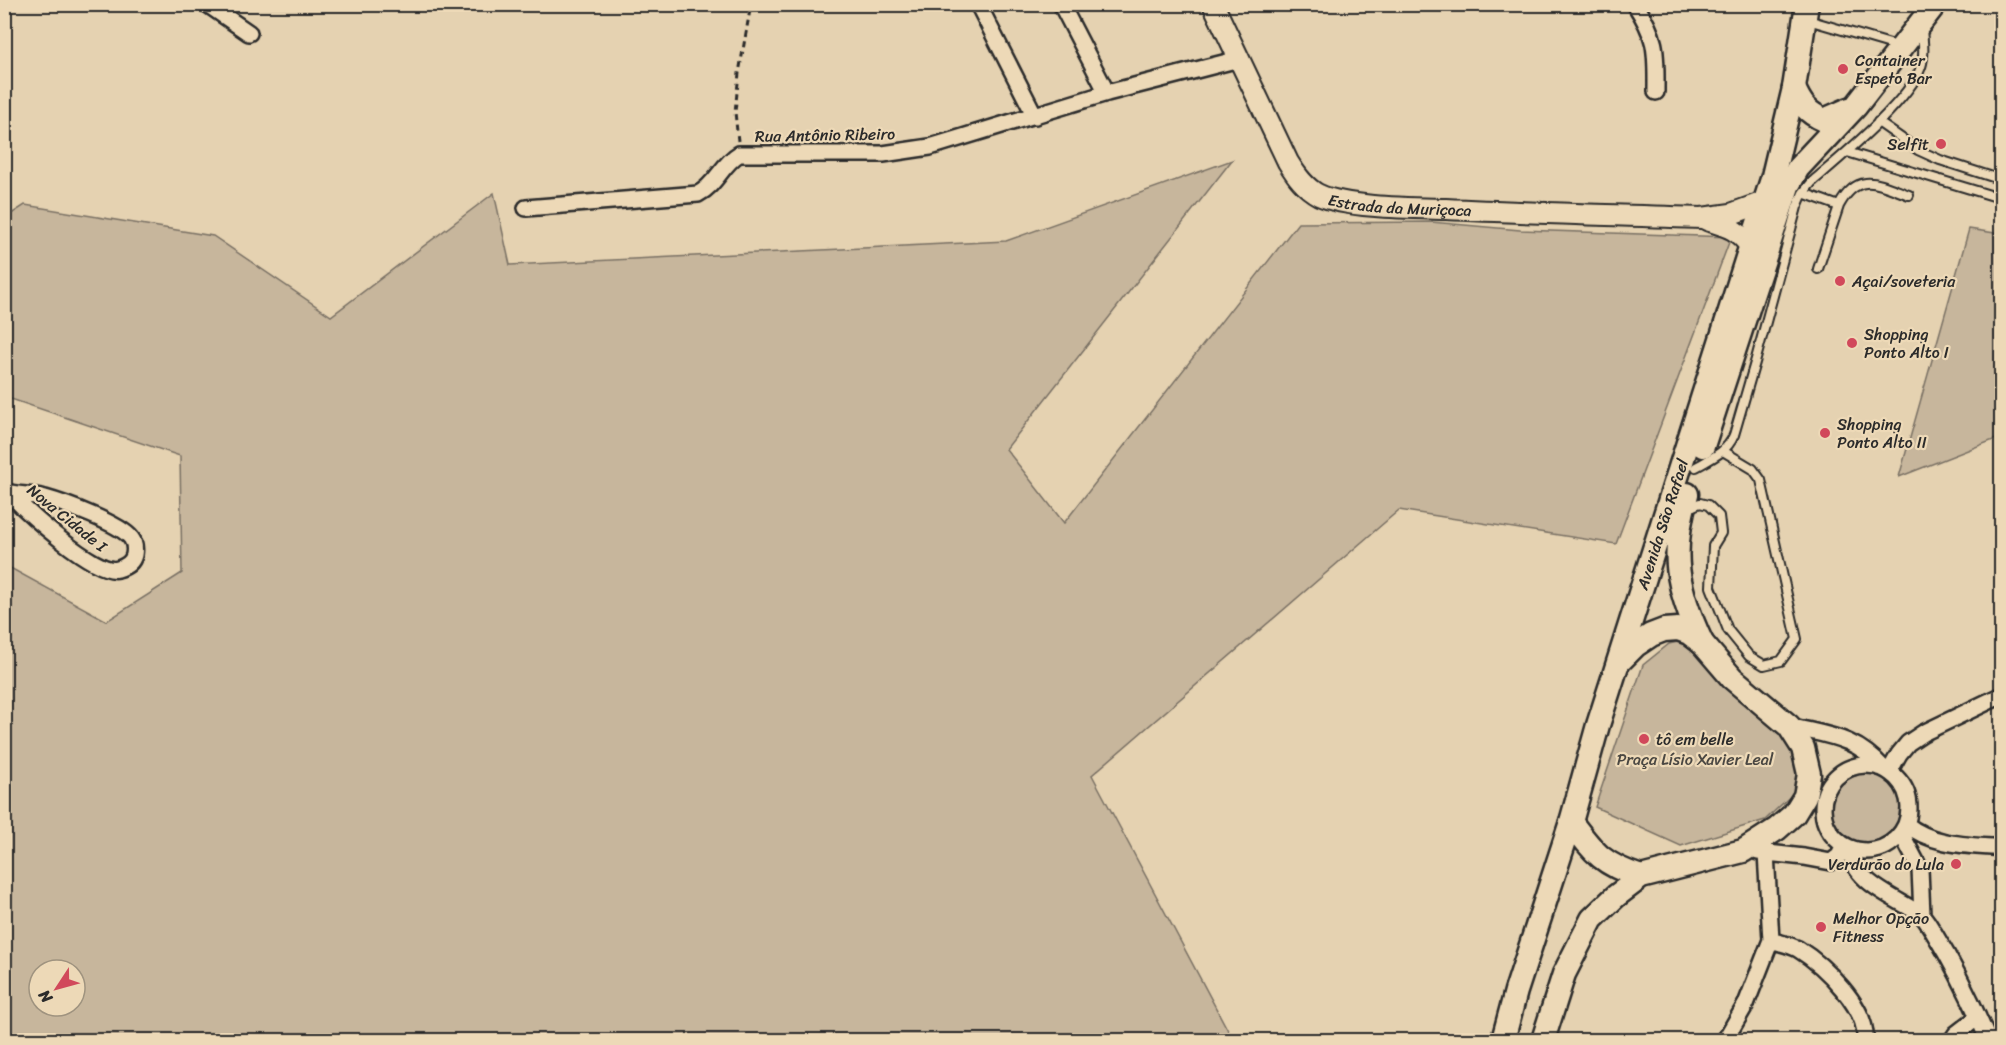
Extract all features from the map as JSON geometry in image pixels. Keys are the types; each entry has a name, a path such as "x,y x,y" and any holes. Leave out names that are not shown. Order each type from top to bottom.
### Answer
{"main road":[{"name":"Avenida São Rafael","path":"1702,643 1691,619 1679,576 1677,537 1682,511 1788,186 1798,168 1856,106 1935,4"},
{"name":"Avenida São Rafael","path":"1503,1041 1516,991 1571,822 1598,725 1773,176 1794,88 1806,12"},
{"path":"1794,88 1800,102 1810,114 1824,120 1856,106"},
{"path":"1543,1041 1564,974 1592,919 1616,896 1641,876 1743,851 1777,829 1794,814 1805,796 1809,774 1803,748 1789,726 1732,678 1702,643 1683,631 1664,630 1636,645 1618,663"},
{"path":"1571,822 1604,860 1619,870 1641,876"}],"street":[{"path":"207,4 249,33"},
{"path":"978,4 1035,116"},
{"path":"1061,4 1107,93"},
{"name":"Estrada da Muriçoca","path":"1213,4 1295,174 1319,195 1344,201 1401,207 1702,218 1731,214 1764,202"},
{"path":"1635,4 1651,30 1654,41 1656,92"},
{"name":"Rua Antônio Ribeiro","path":"526,208 698,194 709,189 732,158 739,154 883,154 915,150 1107,93 1239,59"},
{"name":"Estrada da Muriçoca","path":"1702,218 1732,228 1741,234 1750,246"},
{"name":"Nova Cidade I","path":"7,492 46,498 118,527 131,537 135,546 133,558 124,568 113,571 96,565 34,518 7,492"},
{"path":"1887,770 1908,743 2001,695"},
{"path":"1789,726 1858,745 1870,754 1898,780 1908,801 1903,829 1891,843 1878,849 1864,851 1847,846 1835,837 1826,822 1823,805 1831,783 1849,768 1861,765 1887,770"},
{"path":"1903,829 1938,841 2001,848"},
{"path":"1903,829 1920,869 1922,915"},
{"path":"1743,851 1831,862 1847,846"},
{"path":"1847,846 1850,859 1858,872 1887,895 1922,915 1949,957 1988,1041"},
{"path":"1725,1041 1746,1004 1771,940 1766,853"},
{"path":"1771,940 1796,948 1812,959 1835,981 1851,999 1859,1014 1866,1032 1865,1041"},
{"path":"1952,1041 1956,1034 1978,1017"}],"lane":[{"path":"1806,12 1902,47"},
{"path":"1696,467 1724,451 1730,445 1734,435 1797,207 1803,194 1812,182 1878,122 1916,78 1922,65 1924,46 1921,23"},
{"path":"1878,122 1901,140 1925,154 2001,180"},
{"path":"1847,152 2000,198"},
{"path":"1818,269 1839,206 1854,186 1864,182 1876,183 1909,195"},
{"path":"1803,194 1839,206"},
{"path":"1682,511 1700,503 1708,505 1719,516 1721,533 1713,546 1711,587 1728,630 1749,656 1764,666 1780,661 1797,639 1761,480 1753,469 1724,451"}],"path":[{"path":"739,154 735,112 751,4"}],"green space":[{"path":"1232,160 1006,449 1064,523 1298,223 1431,222 1520,230 1731,237 1616,544 1399,510 1092,775 1233,1040 5,1040 5,565 107,621 182,573 180,456 5,397 5,218 25,205 213,236 331,316 494,193 510,265 1006,241"},
{"path":"1969,229 2001,234 2001,437 1899,477"},
{"name":"Praça Lísio Xavier Leal","path":"1687,640 1784,734 1801,762 1797,790 1765,820 1681,846 1595,807 1643,665 1669,644"},
{"path":"1859,774 1873,774 1885,779 1895,789 1900,808 1895,827 1885,837 1873,842 1859,842 1847,837 1837,827 1832,815 1832,801 1837,789 1847,779"}],"place":[{"name":"Container Espeto Bar","path":"1843,69"},
{"name":"Selfit","path":"1941,144"},
{"name":"Açai/soveteria","path":"1840,281"},
{"name":"Shopping Ponto Alto I","path":"1852,343"},
{"name":"Shopping Ponto Alto II","path":"1825,433"},
{"name":"tô em belle","path":"1644,739"},
{"name":"Verdurão do Lula","path":"1956,864"},
{"name":"Melhor Opção Fitness","path":"1821,927"}]}
